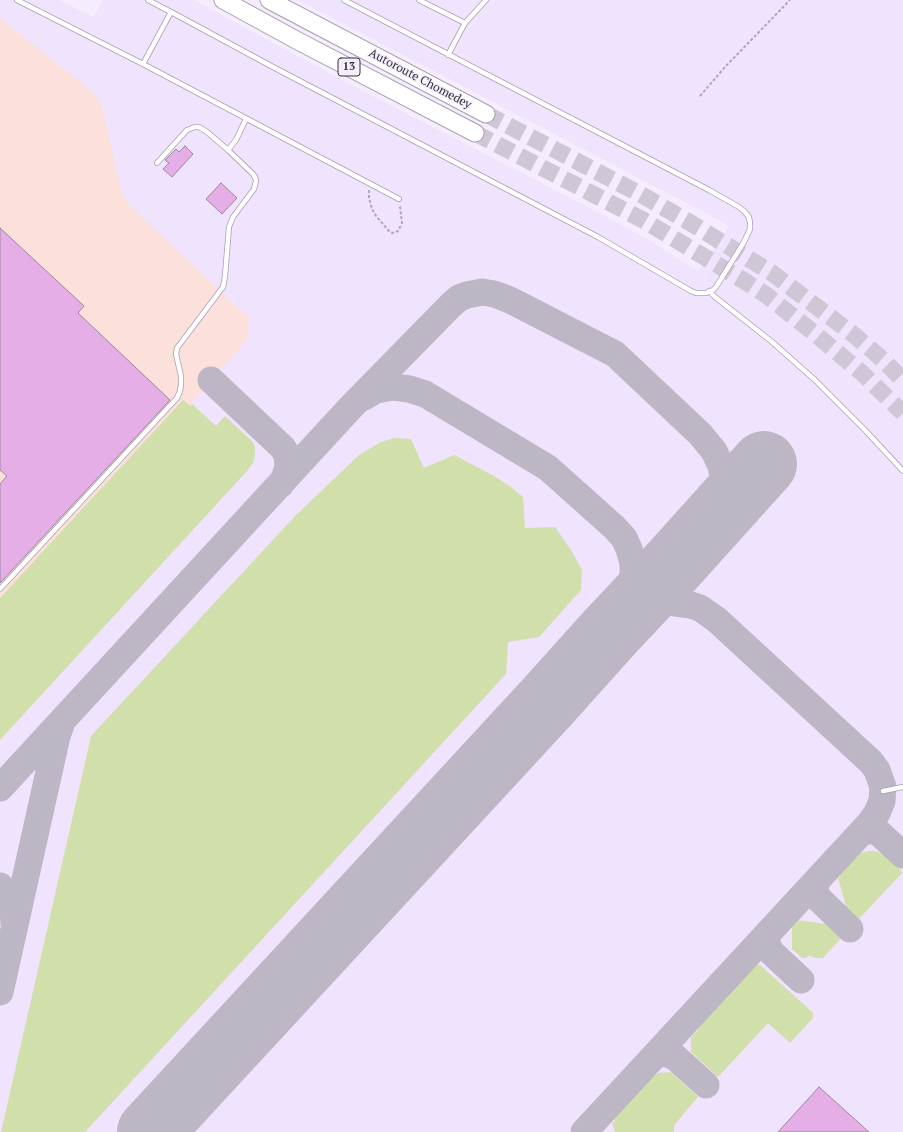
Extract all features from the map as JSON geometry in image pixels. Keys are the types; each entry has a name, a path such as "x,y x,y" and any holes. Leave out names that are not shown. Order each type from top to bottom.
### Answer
{"highway":[{"name":"Autoroute Chomedey","path":"223,0 298,41 475,133"},
{"name":"Autoroute Chomedey","path":"270,0 486,114"}],"lane":[{"path":"17,0 143,64 399,199"},
{"path":"148,0 280,71 598,237 691,292 702,294 710,292 716,286 748,235 750,229 749,217 739,207 344,0"},
{"path":"418,0 465,23"},
{"path":"448,55 465,23 486,0"},
{"path":"143,64 171,12"},
{"path":"228,150 236,140 246,119"},
{"path":"0,589 177,398 180,392 181,376 176,354 177,348 223,287 229,227 233,217 256,185 253,174 208,132 199,127 187,130 157,163"},
{"path":"710,292 714,297 771,341 815,380 903,471"},
{"path":"883,791 903,787"}],"path":[{"path":"700,96 725,67 790,0"},
{"path":"369,183 369,198 372,208 376,216 388,231 398,231 402,224 399,199"}],"shaded area":[{"path":"0,0 59,0 94,17 103,0 194,0 338,78 607,217 647,239 698,271 729,226 298,0 903,0 903,1132 0,1132"},
{"path":"0,18 95,94 103,110 121,190 129,205 249,318 248,337 232,357 191,403 192,404 0,616"}],"green space":[{"path":"183,400 190,406 192,404 216,426 225,416 252,441 255,447 253,463 0,740 0,598"},
{"path":"394,438 411,439 424,468 454,455 494,476 511,487 523,497 525,528 555,527 571,550 582,570 581,590 539,637 508,642 506,674 85,1132 1,1132 91,736 296,515 359,455 381,442"},
{"path":"875,851 886,856 900,869 902,873 858,920 847,909 838,878 840,877 840,872 854,857 858,857 858,854"},
{"path":"797,920 833,925 843,936 823,958 808,956 806,958 802,958 792,949 792,924 796,924"},
{"path":"755,964 760,965 810,1010 813,1013 813,1018 790,1043 768,1023 719,1076 717,1076 691,1052 691,1037 699,1029 698,1026 709,1014 714,1012 714,1008"},
{"path":"671,1072 698,1097 675,1124 674,1132 615,1132 612,1123 615,1121 613,1117 652,1076 655,1076 658,1073"}],"building":[{"path":"185,146 193,154 172,177 163,169 169,163 165,160 176,149 179,152"},
{"path":"221,183 237,198 222,214 206,199"},
{"path":"0,228 84,306 78,313 170,400 0,583 0,484 7,476 0,470"},
{"path":"819,1087 869,1132 778,1132"}],"taxiway":[{"path":"0,788 351,407 451,305 459,298 467,295 482,292 500,296 615,354 700,434 714,451 721,466 724,481 724,492 718,505 692,543 674,564"},
{"path":"211,380 283,448 287,455 288,467 281,484"},
{"path":"362,398 376,390 393,387 409,389 425,394 548,468 615,528 624,538 629,549 633,563 633,578 631,592 618,615 610,624"},
{"path":"549,700 562,689 626,620 639,610 654,604 669,602 691,605 700,608 717,620 871,762 877,770 883,787 882,801 877,813 869,824 584,1132"},
{"path":"0,992 57,736 61,725"},
{"path":"861,833 869,830 878,832 903,855"},
{"path":"818,880 815,885 815,890 819,899 850,929"},
{"path":"0,886 7,895 11,904 14,924"},
{"path":"768,934 766,942 771,952 801,980"},
{"path":"655,1055 665,1053 675,1057 706,1085"}],"runway":[{"path":"150,1132 549,700 764,464"}],"tunnel":[{"path":"486,114 640,194 772,273 854,335 882,359 903,380"},
{"path":"475,133 643,220 766,295 862,373 903,413"}]}
